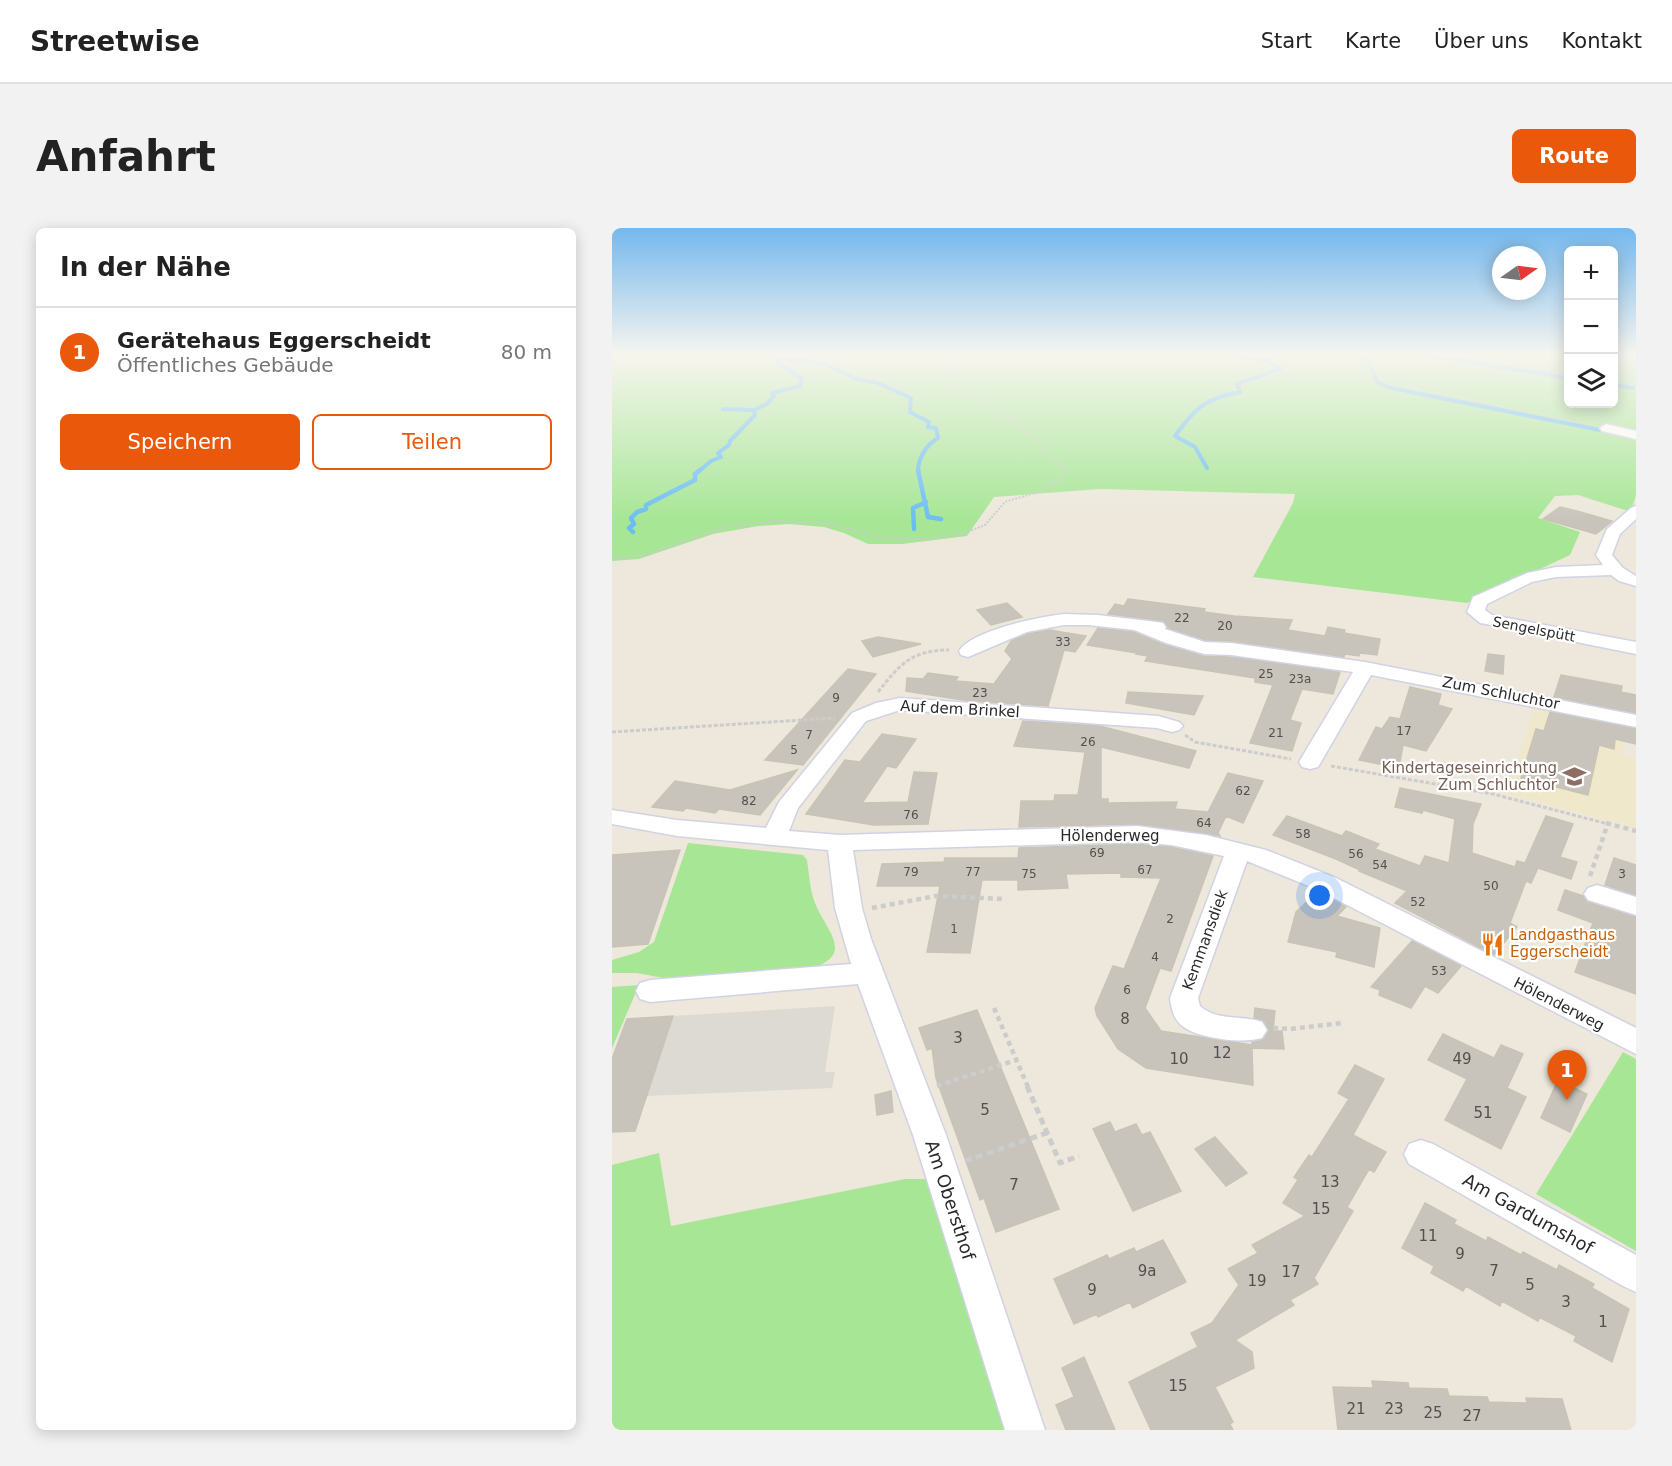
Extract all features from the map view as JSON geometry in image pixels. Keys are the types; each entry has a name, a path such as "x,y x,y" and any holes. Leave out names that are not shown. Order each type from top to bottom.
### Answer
{"street":[{"path":"1606,428 1636,435"},
{"path":"1613,570 1604,555 1613,532 1636,511"},
{"name":"Sengelspütt","path":"1636,581 1629,580 1613,570 1556,572 1527,578 1479,601 1476,612 1486,619 1636,648"},
{"name":"Zum Schluchtor","path":"968,651 988,638 1063,620 1102,621 1140,626 1204,648 1231,649 1365,668 1636,721"},
{"path":"1310,762 1330,724 1365,668"},
{"name":"Auf dem Brinkel","path":"859,717 883,707 900,704 1158,722 1172,726"},
{"path":"775,835 787,807 859,717"},
{"name":"Hölenderweg","path":"612,817 677,828 775,835 840,843 1137,834 1171,837 1257,855 1325,883 1636,1042"},
{"name":"Am Obersthof","path":"840,843 840,876 849,913 868,973 915,1093 1025,1430"},
{"name":"Kemmansdiek","path":"1238,852 1183,1005 1186,1013 1202,1024 1252,1030"},
{"path":"1592,889 1636,906"},
{"path":"650,991 868,973"},
{"name":"Am Gardumshof","path":"1421,1155 1636,1274"}],"path":[{"path":"612,559 651,552 722,528 773,521 827,523 885,538 924,538 977,531 1005,502 1041,491 1062,478 1065,469 1042,450 1035,440 995,410"},
{"path":"1520,410 1606,428"},
{"path":"612,732 859,717 901,663 909,657 935,649 968,651"},
{"path":"1172,726 1195,742 1493,794 1636,831"},
{"path":"1592,889 1608,823"},
{"path":"849,913 936,896 1005,899"},
{"path":"994,1008 1060,1163 1079,1156"},
{"path":"1252,1030 1290,1029 1343,1023"},
{"path":"915,1093 1016,1060"},
{"path":"940,1170 1047,1133"}],"shaded area":[{"name":"Kindertageseinrichtung Zum Schluchtor","path":"1535,705 1626,725 1621,756 1636,759 1636,828 1508,794"},
{"path":"835,1006 825,1072 835,1072 832,1088 646,1096 673,1016"}],"green space":[{"path":"612,410 1636,410 1636,495 1631,512 1578,495 1555,496 1538,518 1580,532 1570,555 1467,603 1253,577 1293,503 1295,494 1100,489 994,497 967,536 902,544 868,544 824,527 789,524 758,526 713,534 639,559 612,561"},
{"path":"688,843 803,855 807,860 815,903 834,941 835,949 832,957 809,969 679,981 637,973 612,973 612,960 639,952 654,942"},
{"path":"639,985 612,1048 612,987"},
{"path":"1623,1052 1636,1059 1636,1251 1536,1194"},
{"path":"659,1153 671,1226 905,1179 930,1179 1010,1430 612,1430 612,1165"}],"building":[{"path":"1560,507 1612,521 1596,534 1543,519"},
{"path":"1128,599 1205,609 1204,612 1234,616 1292,620 1288,630 1325,636 1328,627 1345,630 1344,633 1380,639 1377,655 1360,653 1359,656 1345,654 1344,657 1231,641 1205,640 1168,628 1163,621 1108,614 1115,604 1124,606"},
{"path":"1007,603 1022,617 991,625 977,610"},
{"path":"1098,628 1133,632 1165,645 1203,656 1231,657 1340,672 1333,694 1302,689 1290,720 1301,723 1292,751 1250,743 1273,685 1255,682 1255,678 1145,661 1148,656 1087,645"},
{"path":"1049,630 1086,636 1075,652 1064,650 1048,706 963,700 906,691 907,678 923,679 928,673 958,677 955,681 994,684 1012,659 1005,651 1011,641 1028,634"},
{"path":"878,637 921,644 873,657 862,641"},
{"path":"1488,654 1504,656 1503,674 1485,671"},
{"path":"848,669 876,674 803,765 765,760"},
{"path":"1561,675 1622,686 1621,692 1636,695 1636,713 1554,697"},
{"path":"1410,687 1441,694 1438,705 1452,709 1426,751 1403,745 1399,768 1359,760 1376,727 1382,729 1390,717 1400,719"},
{"path":"1128,692 1203,696 1194,715 1126,703"},
{"path":"1550,712 1636,729 1636,744 1615,739 1614,749 1599,745 1588,795 1521,778 1536,729 1544,731"},
{"path":"1023,721 1100,726 1196,751 1189,768 1101,747 1101,799 1108,799 1108,803 1177,802 1175,809 1208,812 1228,773 1263,781 1243,823 1226,816 1218,833 1220,836 1137,824 1019,827 1021,801 1054,801 1055,795 1078,795 1085,752 1014,746"},
{"path":"882,734 916,739 896,768 887,766 862,803 908,802 914,772 937,773 928,824 874,825 806,814 845,760 860,762"},
{"path":"797,770 760,815 719,809 715,813 686,808 683,811 652,807 675,781 730,790"},
{"path":"1400,788 1481,804 1473,824 1472,853 1515,867 1517,861 1525,863 1546,816 1573,824 1560,857 1577,862 1571,879 1538,868 1531,883 1526,881 1510,923 1517,927 1494,955 1395,903 1407,891 1336,859 1273,835 1287,816 1342,836 1346,831 1379,844 1375,849 1420,866 1425,856 1449,863 1455,819 1423,810 1422,813 1395,807"},
{"path":"1137,844 1171,847 1213,856 1171,971 1160,968 1145,1008 1161,1031 1252,1045 1252,1042 1264,1039 1269,1031 1264,1021 1254,1018 1255,1008 1275,1011 1273,1031 1282,1031 1284,1049 1252,1048 1253,1085 1146,1068 1118,1049 1097,1016 1095,1008 1113,966 1124,969 1161,878 1121,877 1121,873 1066,874 1068,888 1018,890 1018,880 982,880 970,953 927,952 940,886 877,886 882,864 944,862 945,858 1018,858 1019,848"},
{"path":"680,850 648,944 612,947 612,855"},
{"path":"1614,858 1636,865 1636,895 1605,885"},
{"path":"1565,890 1583,896 1587,902 1636,917 1636,994 1575,972 1593,923 1558,910"},
{"path":"1318,892 1346,907 1337,916 1380,928 1374,967 1336,957 1337,952 1288,942 1296,912"},
{"path":"1412,941 1461,966 1438,993 1425,986 1411,1008 1379,995 1380,990 1371,987"},
{"path":"977,1010 1059,1209 996,1232 984,1198 980,1200 936,1078 932,1048 927,1050 919,1028"},
{"path":"673,1016 635,1131 612,1132 612,1059 627,1019"},
{"path":"1443,1034 1494,1058 1501,1045 1523,1054 1507,1088 1526,1097 1501,1149 1445,1120 1467,1079 1428,1060"},
{"path":"1355,1065 1384,1079 1353,1135 1386,1152 1374,1172 1369,1169 1347,1207 1353,1211 1314,1278 1318,1284 1290,1300 1294,1305 1235,1340 1252,1352 1254,1368 1215,1387 1233,1422 1230,1424 1233,1430 1151,1430 1129,1382 1198,1347 1191,1333 1212,1323 1239,1285 1228,1269 1258,1253 1252,1245 1305,1216 1283,1203 1298,1180 1294,1177 1309,1155 1312,1157 1349,1099 1338,1093"},
{"path":"1558,1080 1587,1094 1570,1132 1541,1118"},
{"path":"891,1091 893,1112 877,1115 875,1095"},
{"path":"1110,1122 1115,1132 1136,1124 1142,1135 1150,1132 1181,1191 1133,1211 1093,1129"},
{"path":"1215,1137 1247,1173 1226,1186 1195,1149"},
{"path":"1425,1203 1456,1220 1454,1224 1486,1241 1488,1237 1521,1255 1523,1252 1557,1270 1559,1265 1594,1284 1592,1288 1629,1309 1612,1362 1574,1341 1576,1336 1539,1317 1538,1321 1502,1301 1500,1306 1466,1286 1463,1291 1431,1273 1434,1266 1402,1248"},
{"path":"1163,1240 1186,1282 1133,1308 1130,1302 1098,1317 1097,1314 1074,1324 1054,1279 1107,1255 1109,1259 1134,1248 1136,1252"},
{"path":"1084,1357 1115,1430 1066,1430 1056,1405 1074,1397 1062,1368"},
{"path":"1372,1381 1408,1383 1409,1388 1447,1389 1449,1396 1487,1397 1489,1402 1527,1403 1526,1398 1562,1399 1571,1430 1338,1430 1333,1387 1373,1388"}],"waterway":[{"path":"698,472 711,461 721,457 718,453 729,445 730,441 755,415 754,410"},
{"path":"910,410 929,422 928,427 936,428 938,438 924,452 918,471"},
{"path":"1196,410 1175,436 1195,447 1207,468"},
{"path":"1501,410 1610,432"},
{"path":"633,532 629,528 634,524 631,518 637,512 695,480 695,474 700,470"},
{"path":"918,471 925,503"},
{"path":"914,529 913,508 925,503"},
{"path":"925,503 928,517 941,519"}],"place":[{"name":"Kindertageseinrichtung Zum Schluchtor","path":"1575,777"},
{"name":"Landgasthaus Eggerscheidt","path":"1492,944"},
{"name":"Gerätehaus Eggerscheidt","path":"1567,1100"}]}
